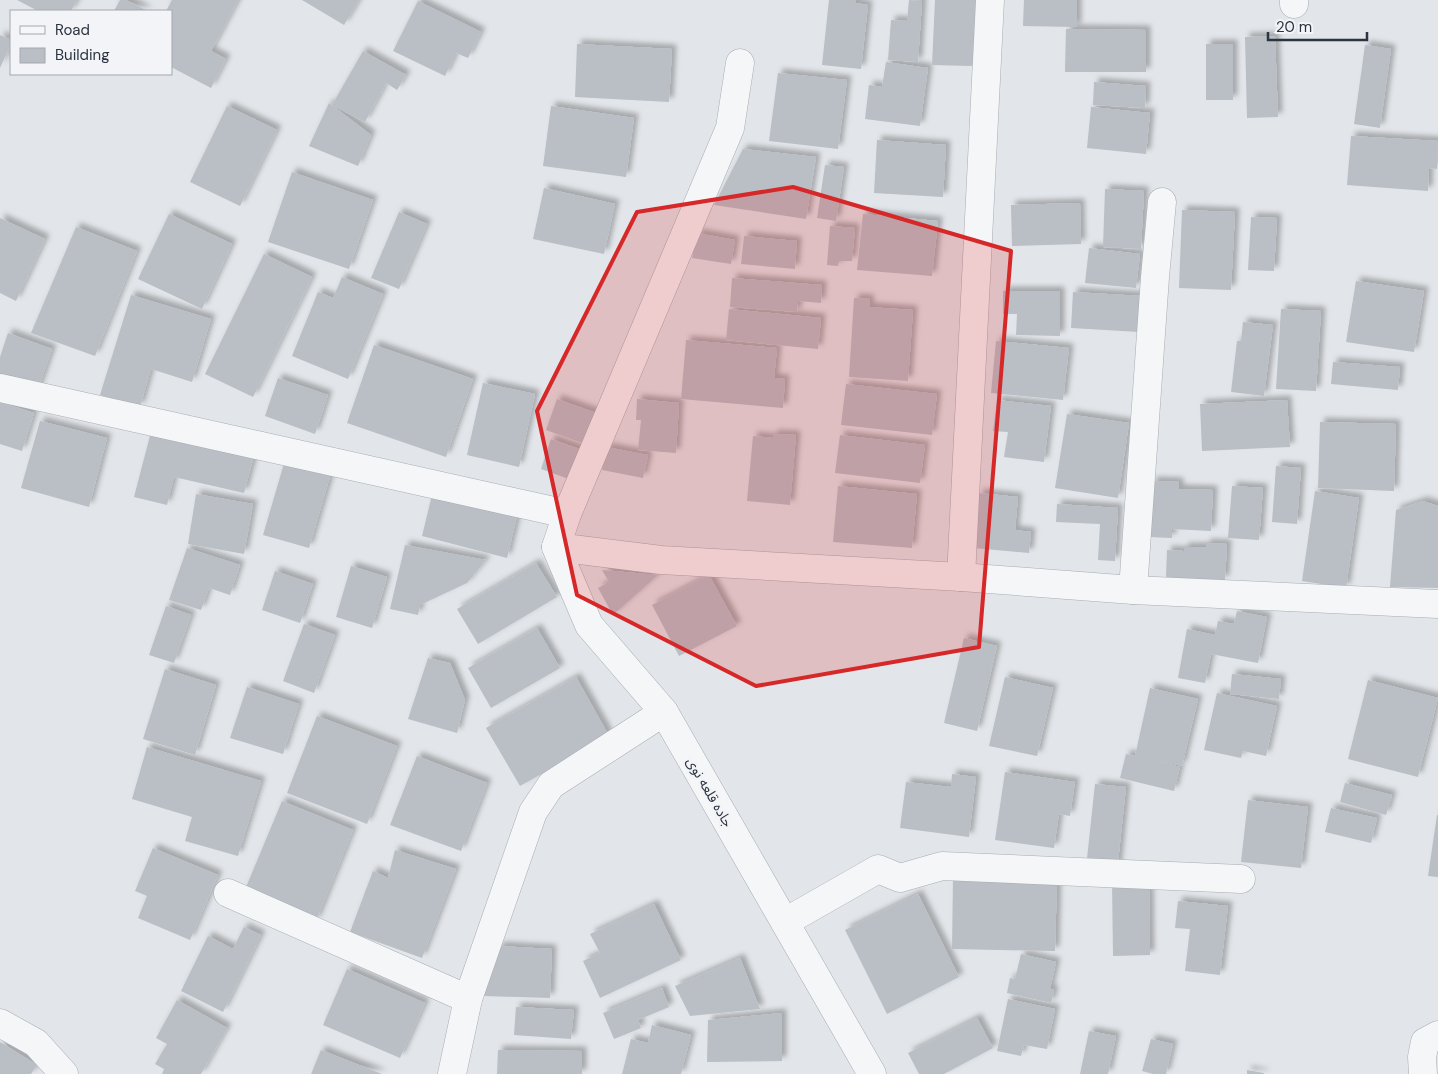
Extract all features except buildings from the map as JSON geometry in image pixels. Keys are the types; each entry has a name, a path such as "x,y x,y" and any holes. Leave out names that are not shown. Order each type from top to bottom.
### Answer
{"street":[{"path":"961,577 990,0"},
{"path":"740,63 730,128 567,514 556,547 661,560 961,577 1133,590 1438,604"},
{"path":"1133,590 1153,297 1162,202"},
{"path":"0,388 567,514"},
{"name":"جاده قلعه نوی","path":"556,547 589,626 664,712 872,1074"},
{"path":"452,1074 468,999 533,812 551,785 664,712"},
{"path":"784,922 878,870 900,878 942,866 1241,879"},
{"path":"228,893 468,999"},
{"path":"0,1023 36,1043 64,1074"},
{"path":"1423,1074 1422,1057 1425,1042 1438,1035"}],"highlighted area":[{"path":"793,187 1011,251 979,647 756,686 577,595 537,411 637,212"}]}
